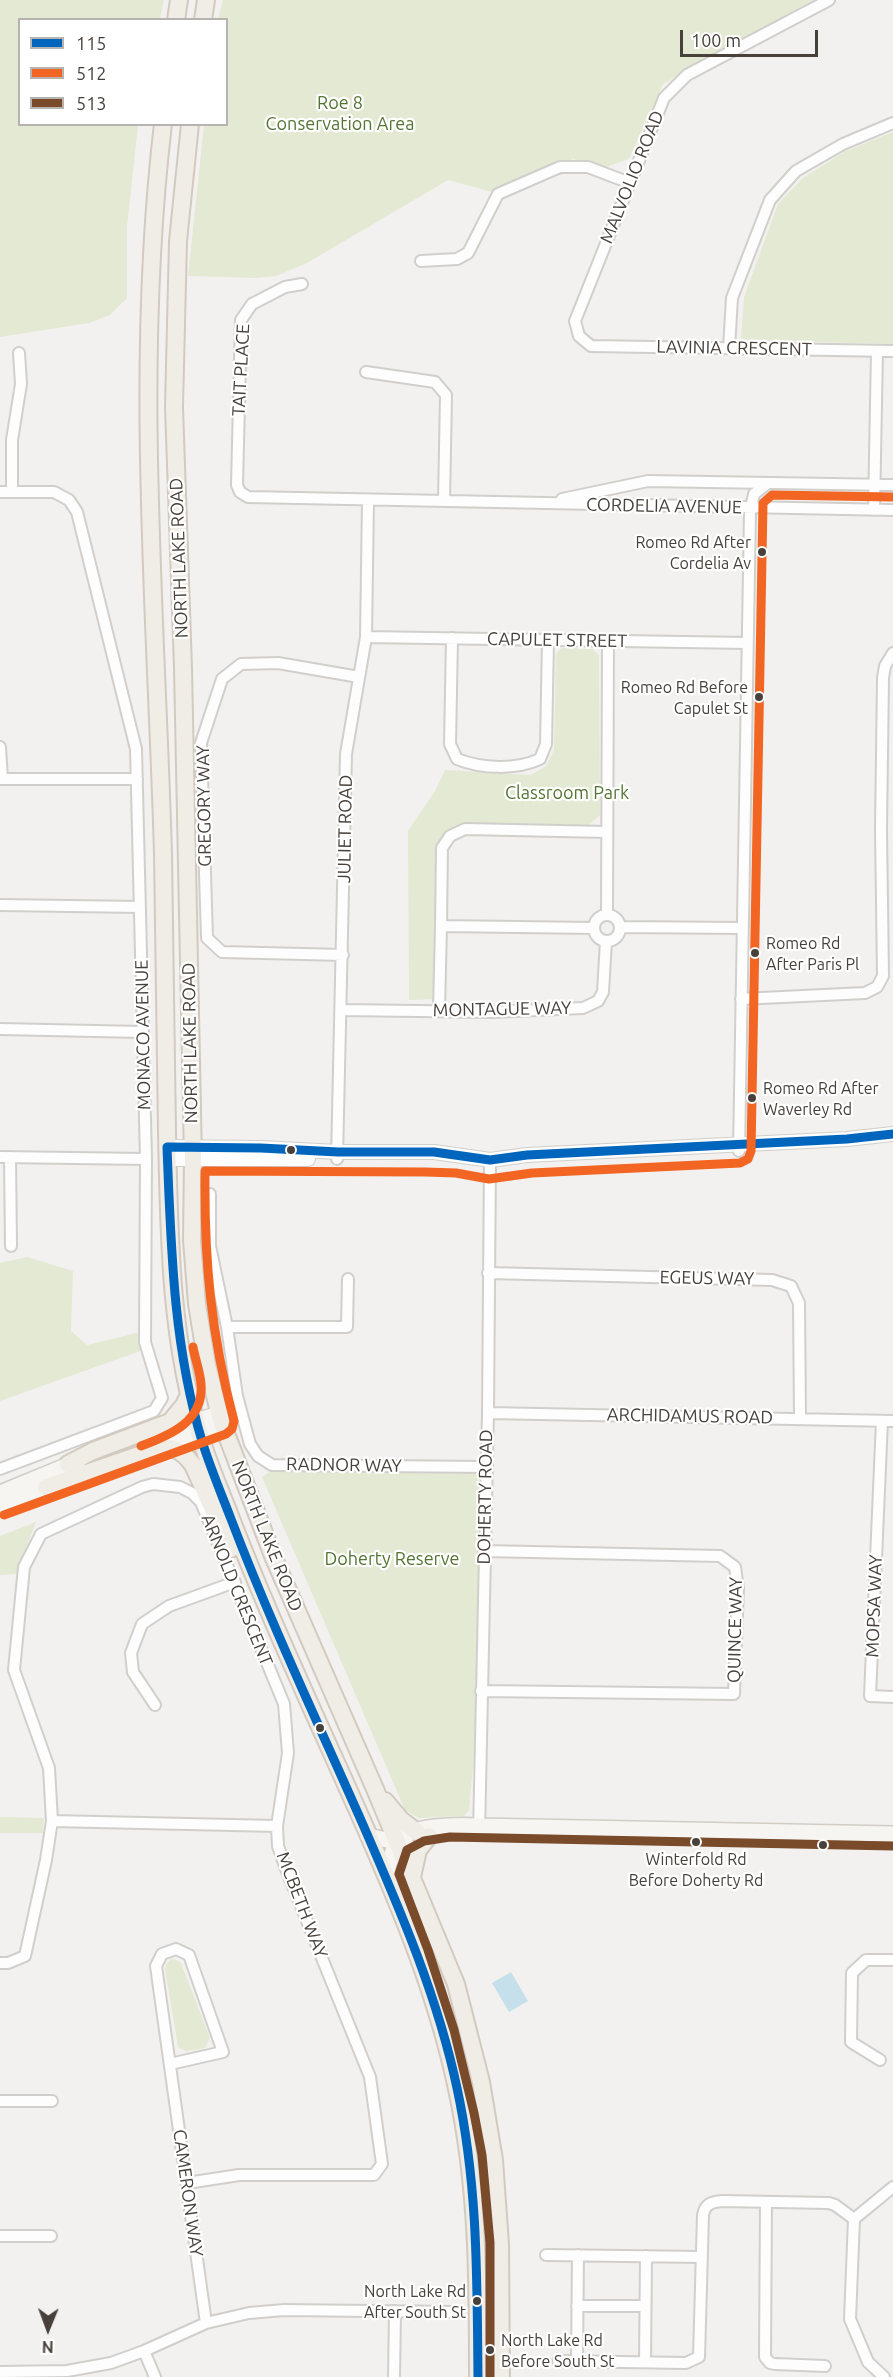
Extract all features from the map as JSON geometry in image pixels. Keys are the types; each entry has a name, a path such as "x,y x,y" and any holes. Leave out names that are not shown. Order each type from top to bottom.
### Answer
{"main road":[{"path":"177,18 179,0"},
{"path":"203,18 206,0"},
{"name":"NORTH LAKE ROAD","path":"163,126 149,284 148,408 163,854 167,1153 176,1317 197,1425 251,1572 408,1927 457,2086 471,2163 477,2232 478,2377"},
{"name":"NORTH LAKE ROAD","path":"190,126 178,241 174,407 184,680 193,1153 192,1240 201,1335 221,1418 273,1556 375,1789 456,1984 481,2082 494,2160 500,2244 501,2377"},
{"path":"0,1493 93,1451 170,1422 184,1406 190,1393"},
{"path":"68,1464 221,1418"},
{"path":"46,1487 197,1425"},
{"path":"0,1504 159,1448 178,1449 193,1465 234,1557 251,1572"},
{"path":"375,1789 401,1820 423,1834"},
{"path":"368,1836 406,1844 423,1834 479,1830 893,1834"},
{"path":"479,1830 893,1841"},
{"path":"412,1877 423,1834"},
{"path":"386,1875 397,1842"}],"street":[{"name":"MALVOLIO ROAD","path":"579,336 574,321 664,98 687,75 829,0"},
{"path":"729,348 732,298 770,200 796,171 843,144 893,123"},
{"path":"421,261 457,259 468,254 498,194 560,167 588,167 630,183"},
{"name":"TAIT PLACE","path":"240,492 237,485 241,320 252,304 285,287 302,284"},
{"name":"LAVINIA CRESCENT","path":"579,336 591,346 893,351"},
{"path":"874,510 877,351"},
{"path":"6,492 21,384 19,353"},
{"path":"366,372 435,382 446,395 444,501"},
{"name":"CORDELIA AVENUE","path":"544,504 648,481 893,485"},
{"path":"739,1148 750,508 754,494 768,483"},
{"name":"MONACO AVENUE","path":"0,1469 154,1411 162,1398 145,1342 146,1159 136,749 77,512 69,500 54,492 6,492"},
{"name":"CORDELIA AVENUE","path":"240,492 248,497 893,510"},
{"name":"JULIET ROAD","path":"337,1156 346,754 366,637 368,500"},
{"name":"CAPULET STREET","path":"366,637 747,644"},
{"path":"452,638 450,744 457,759 472,765 525,766 540,759 546,744 548,640"},
{"path":"607,915 608,640"},
{"path":"741,999 865,993 877,987 883,976 881,830 883,678 892,654"},
{"name":"GREGORY WAY","path":"343,955 222,952 207,938 201,743 222,679 242,664 278,663 359,677"},
{"path":"0,747 1,779 137,779"},
{"path":"440,1010 442,848 450,836 465,829 607,832"},
{"path":"0,905 140,907"},
{"path":"607,915 617,920 620,927 616,937 606,941 596,936 594,928 597,919 607,915"},
{"path":"441,926 594,928"},
{"path":"620,927 742,928"},
{"name":"MONTAGUE WAY","path":"342,1010 549,1011 583,1008 598,1001 603,992 606,941"},
{"path":"0,1029 142,1032"},
{"path":"167,1153 337,1156 453,1153 490,1163 739,1148 893,1134"},
{"path":"739,1148 850,1146 893,1141"},
{"path":"11,1246 5,1157 146,1159"},
{"name":"DOHERTY ROAD","path":"479,1830 485,1467 488,1413 490,1163"},
{"name":"RADNOR WAY","path":"210,1194 210,1246 227,1327 237,1396 250,1444 258,1456 272,1465 485,1467"},
{"name":"EGEUS WAY","path":"488,1273 772,1280 791,1286 799,1303 800,1418"},
{"path":"227,1327 347,1327 348,1279"},
{"name":"ARCHIDAMUS ROAD","path":"488,1413 888,1421"},
{"name":"MOPSA WAY","path":"888,1421 870,1696 893,1697"},
{"name":"ARNOLD CRESCENT","path":"52,1821 49,1768 14,1670 24,1567 41,1534 142,1487 168,1484 192,1493 201,1502 284,1704 288,1753 277,1826"},
{"name":"QUINCE WAY","path":"481,1691 734,1694 738,1588 735,1567 720,1556 484,1551"},
{"path":"155,1705 133,1672 132,1653 142,1624 169,1606 235,1582"},
{"path":"0,1964 25,1956 52,1821"},
{"name":"MCBETH WAY","path":"52,1821 277,1826 278,1846 286,1869 370,2077 382,2164 374,2175 238,2175 187,2182"},
{"name":"CAMERON WAY","path":"170,2064 223,2052 189,1955 176,1949 162,1954 156,1965 206,2322"},
{"path":"880,2061 851,2042 852,1973 866,1960 893,1960"},
{"path":"0,2101 52,2101"},
{"path":"884,2377 868,2362 850,2319 854,2219 893,2187"},
{"path":"558,2361 686,2363 699,2357 703,2215 709,2203 722,2201 828,2203 835,2205 854,2219"},
{"path":"766,2202 765,2357 775,2364 825,2366"},
{"path":"0,2236 51,2236"},
{"path":"546,2254 702,2257"},
{"path":"577,2361 578,2255"},
{"path":"645,2362 646,2256"},
{"path":"577,2306 645,2306"},
{"path":"0,2372 33,2375 89,2368 144,2351 206,2322 249,2313 284,2310 455,2312"},
{"path":"394,2377 395,2311"},
{"path":"144,2351 154,2377"}],"green space":[{"path":"0,0 164,0 160,18 18,18 18,126 138,126 127,227 127,298 110,315 89,323 0,337"},
{"name":"Roe 8 Conservation Area","path":"223,0 813,0 663,84 629,159 606,167 573,159 492,192 448,180 307,263 276,276 255,278 188,276 204,126 228,126 228,18 218,18"},
{"path":"893,132 893,344 741,340 744,297 778,204 803,178 844,152"},
{"name":"Classroom Park","path":"562,648 592,649 599,655 600,815 588,826 474,825 455,829 449,847 445,917 436,999 409,1000 408,831 435,791 445,770 531,775 546,766 554,750 556,653"},
{"path":"27,1257 73,1271 71,1331 87,1345 137,1333 143,1350 0,1401 0,1263"},
{"name":"Doherty Reserve","path":"271,1471 481,1474 475,1744 469,1810 464,1816 419,1818 405,1810 262,1477"},
{"path":"36,1522 16,1574 0,1575 0,1536"},
{"path":"0,1817 44,1818 43,1833 0,1833"},
{"path":"171,1959 181,1963 210,2038 205,2048 186,2051 178,2047 165,1969"}],"water":[{"path":"511,1972 528,2001 509,2012 492,1983"}],"transit line":[{"name":"512","path":"4,1515 226,1434 232,1429 234,1421 210,1297 205,1171 425,1172 456,1173 489,1179 532,1173 740,1163 748,1159 751,1151 763,503 772,495 893,497"},
{"name":"115","path":"478,2377 473,2196 464,2124 449,2054 429,1988 405,1923 262,1597 202,1441 192,1405 179,1332 172,1258 167,1147 434,1152 490,1160 527,1155 847,1139 893,1134"},
{"name":"512","path":"141,1446 183,1425 197,1408 201,1397 201,1384 193,1347"},
{"name":"513","path":"490,2377 490,2243 482,2155 454,2030 428,1950 399,1874 407,1850 424,1841 450,1837 893,1846"}],"place":[{"name":"Romeo Rd After Cordelia Av","path":"762,552"},
{"name":"Romeo Rd Before Capulet St","path":"759,697"},
{"name":"Romeo Rd After Paris Pl","path":"755,953"},
{"name":"Romeo Rd After Waverley Rd","path":"752,1098"},
{"name":"Winterfold Rd Before Doherty Rd","path":"696,1842"},
{"name":"North Lake Rd After South St","path":"477,2301"},
{"name":"North Lake Rd Before South St","path":"490,2350"}]}
